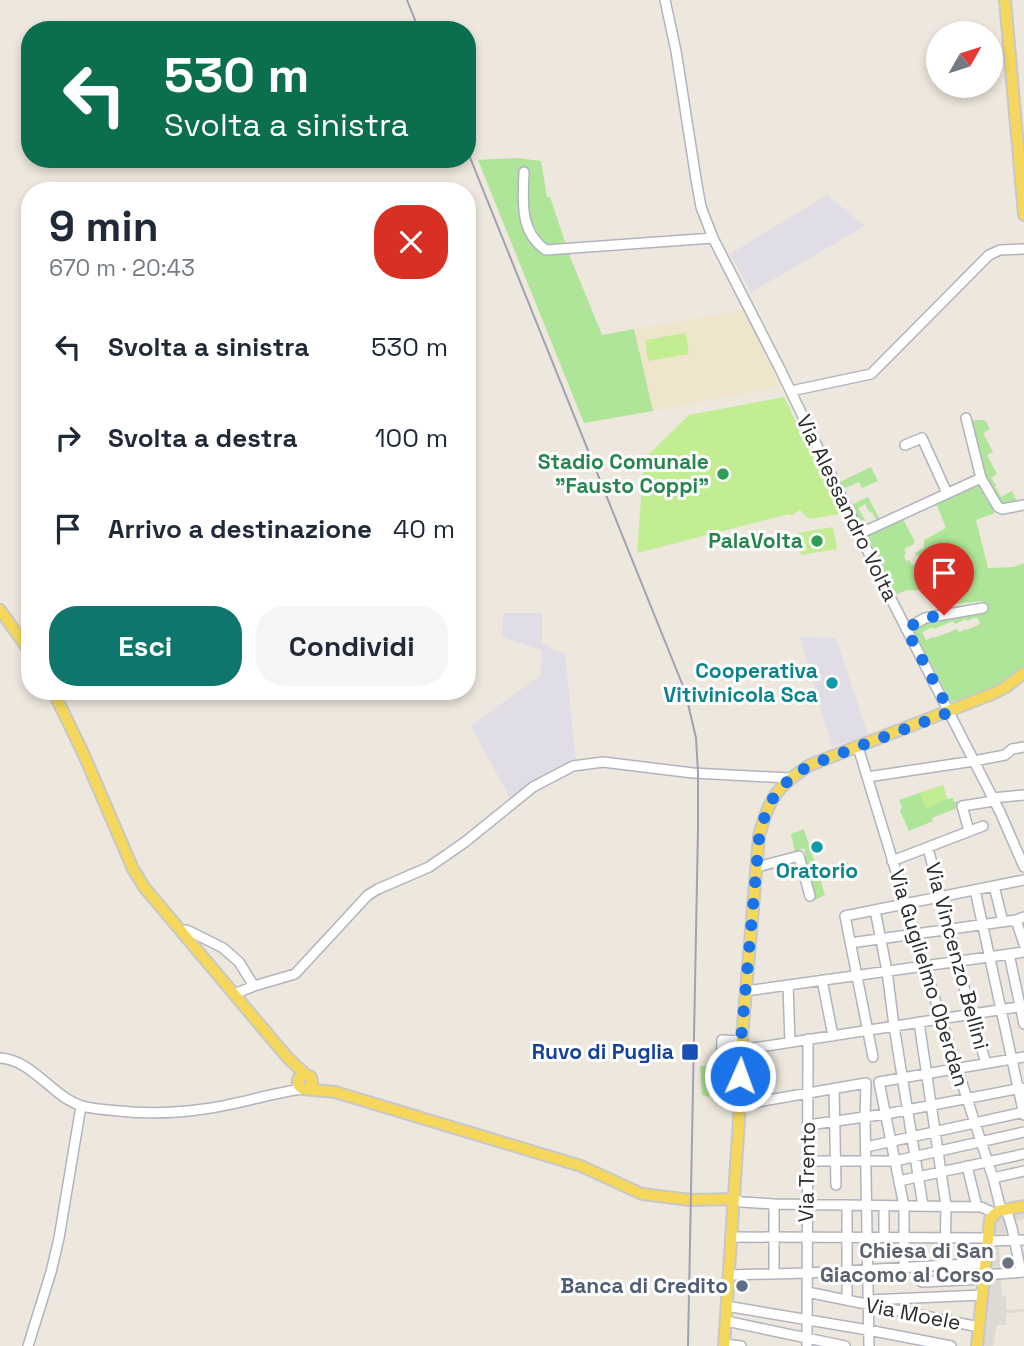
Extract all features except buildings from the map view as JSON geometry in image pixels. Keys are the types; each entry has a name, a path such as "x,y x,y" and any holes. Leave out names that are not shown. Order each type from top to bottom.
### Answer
{"main road":[{"path":"1005,0 1024,215"},
{"path":"0,610 21,639"},
{"path":"724,1345 740,1105 735,1070 746,990 760,836 765,813 775,795 790,778 810,765 950,712 1006,687 1024,673"},
{"path":"56,700 84,755 133,869 144,887 287,1057 304,1081 581,1166 642,1195 691,1200 734,1199"},
{"path":"977,1346 990,1219 1002,1212 1024,1206"}],"street":[{"name":"Via Alessandro Volta","path":"665,0 704,218 906,629 994,800 1024,866"},
{"path":"524,172 524,216 527,228 539,246 546,250 713,238"},
{"path":"791,391 871,374 989,254 1000,250 1024,249"},
{"path":"966,418 981,478 998,507 1002,509 1024,505"},
{"path":"905,445 922,438 947,493"},
{"path":"859,534 981,478"},
{"path":"906,629 925,618 982,608"},
{"name":"Via Guglielmo Oberdan","path":"858,747 1002,1212 1019,1241 1023,1272"},
{"path":"867,777 974,761 1005,755 1012,749 1024,747"},
{"path":"234,994 295,974 368,895 429,867 465,842 533,787 573,765 603,762 693,773 790,778"},
{"path":"969,831 962,806 1024,795"},
{"path":"892,861 983,826"},
{"path":"1013,842 1024,841"},
{"name":"Via Vincenzo Bellini","path":"928,848 986,1063"},
{"path":"757,867 799,856 810,896"},
{"path":"873,1057 845,916 1024,880"},
{"path":"994,886 1003,922"},
{"path":"866,1147 1024,1113 1021,1088 975,890"},
{"path":"875,910 923,1206"},
{"path":"850,943 1020,919 1024,944"},
{"path":"181,931 187,930 223,948 239,962 254,986"},
{"path":"746,990 1024,952"},
{"path":"1009,954 1024,1024"},
{"path":"822,980 833,1036"},
{"path":"788,985 790,1042"},
{"path":"735,1070 721,1070 722,1040 738,1044 790,1042 1022,1007"},
{"path":"919,1022 946,1206 945,1266"},
{"name":"Via Trento","path":"807,1342 808,1040"},
{"path":"904,1267 904,1206 878,1082 1024,1057"},
{"path":"0,1058 16,1061 28,1068 62,1096 81,1106 116,1111 146,1113 205,1109 284,1091 304,1081"},
{"path":"740,1105 866,1083 869,1346"},
{"path":"808,1125 865,1118 1021,1088"},
{"path":"834,1089 836,1185"},
{"path":"28,1346 59,1238 81,1106"},
{"path":"807,1161 895,1161 1024,1132"},
{"path":"899,1181 1024,1154"},
{"path":"967,1166 976,1207"},
{"path":"993,1178 1024,1171"},
{"path":"734,1199 774,1204 981,1207 1002,1212"},
{"path":"774,1204 774,1274"},
{"path":"847,1205 847,1300"},
{"path":"884,1206 884,1237"},
{"path":"731,1237 904,1237 1019,1241"},
{"path":"729,1275 985,1263"},
{"path":"922,1282 1023,1272"},
{"name":"Via Moele","path":"807,1292 979,1327"},
{"path":"869,1303 982,1295"},
{"path":"726,1306 951,1346"},
{"path":"726,1321 807,1342 845,1346"},
{"path":"724,1345 741,1346"}],"shaded area":[{"path":"827,195 865,226 751,292 730,254"},
{"path":"745,310 782,387 653,411 634,329"},
{"path":"503,613 542,613 542,642 565,653 576,763 510,798 471,726 541,675 542,650 502,637"},
{"name":"Cooperativa Vitivinicola Sca","path":"800,637 836,638 868,735 832,747"},
{"path":"1024,1211 1024,1219 1013,1221 1018,1251 1024,1251 1024,1275 1001,1278 1002,1296 1006,1296 1006,1310 1024,1309 1024,1312 1006,1313 1006,1325 997,1325 993,1346 982,1346 997,1220","holes":["999,1245 1014,1245 1017,1266 1000,1268"]}],"green space":[{"path":"517,158 541,161 547,197 550,197 569,254 602,335 634,329 653,411 584,423 478,160"},
{"path":"686,333 689,354 648,361 645,340"},
{"name":"Stadio Comunale \"Fausto Coppi\"","path":"784,397 818,468 820,467 840,514 809,519 800,510 791,516 789,514 637,553 644,459 689,415"},
{"path":"974,420 985,420 990,429 983,433 993,452 987,455 997,474 991,478 995,488 1001,497 1012,491 1017,502 1007,505 992,491 979,457 972,424"},
{"path":"871,467 878,481 862,488 859,482 843,489 840,482"},
{"path":"978,484 995,513 976,520 988,568 1014,567 1024,563 1024,666 999,684 951,702 913,629 926,623 985,611 982,601 956,604 954,591 907,590 895,595 867,535 903,519 914,540 914,544 904,549 906,561 909,560 912,565 921,561 915,553 924,548 924,540 946,528 936,503","holes":["978,618 980,624 967,630 959,632 957,629 926,640 922,632 953,621 955,624"]},
{"path":"868,497 880,520 877,521 865,504 858,508 868,525 862,528 851,505"},
{"name":"PalaVolta","path":"833,527 837,549 801,555 797,533"},
{"path":"943,785 947,799 961,801 962,806 909,831 900,811 902,807 899,800"},
{"path":"943,785 947,799 926,809 920,793"},
{"path":"804,829 825,895 815,900 802,858 806,856 804,848 795,852 791,834"},
{"path":"848,861 852,873 823,882 820,870"},
{"path":"700,1066 715,1066 709,1097 702,1095"}],"railway":[{"path":"407,0 415,21"},
{"path":"474,168 685,691 696,738 698,829 688,1346"}],"place":[{"name":"Stadio Comunale \"Fausto Coppi\"","path":"723,474"},
{"name":"PalaVolta","path":"817,541"},
{"name":"Cooperativa Vitivinicola Sca","path":"832,683"},
{"name":"Oratorio","path":"817,847"},
{"name":"Ruvo di Puglia","path":"690,1052"},
{"name":"Chiesa di San Giacomo al Corso","path":"1008,1263"},
{"name":"Banca di Credito","path":"742,1286"}],"route":[{"path":"740,1076 759,839 765,813 775,795 790,778 810,765 950,712 906,629 925,618 944,615"}]}
